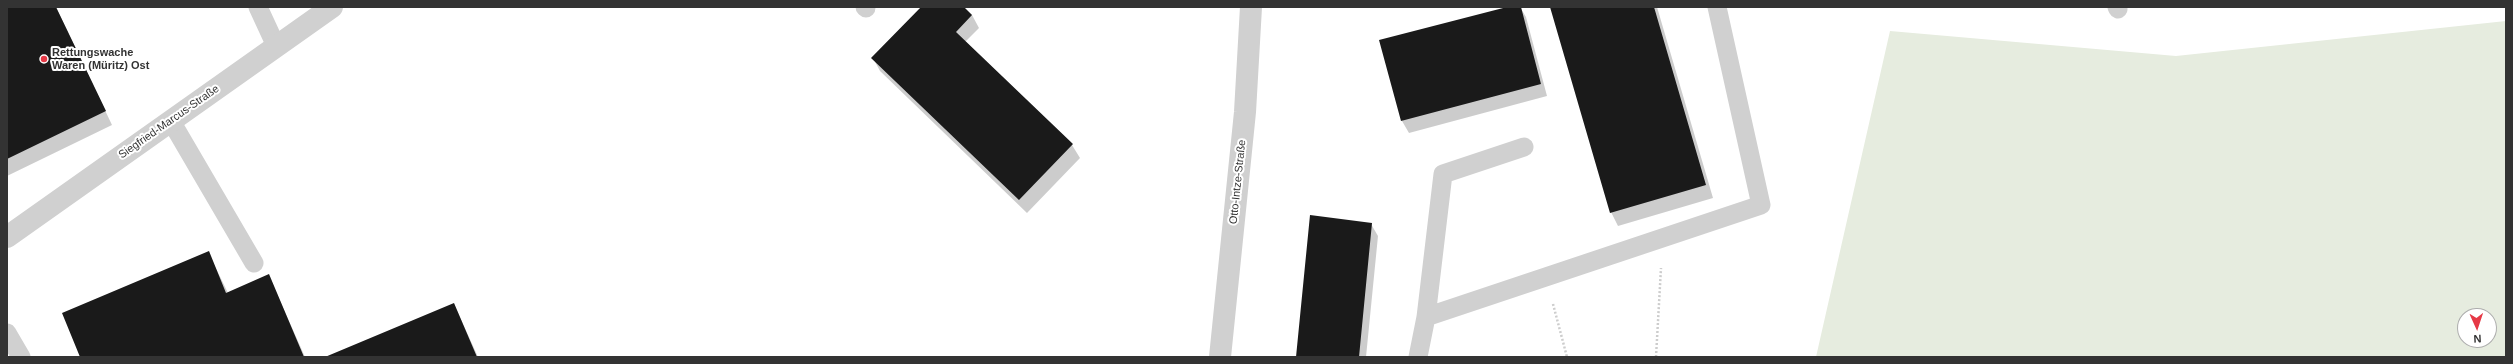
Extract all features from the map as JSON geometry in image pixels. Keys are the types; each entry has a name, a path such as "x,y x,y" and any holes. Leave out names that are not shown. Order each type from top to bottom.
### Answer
{"street":[{"name":"Otto-Intze-Straße","path":"1220,357 1245,112 1251,7"},
{"name":"Siegfried-Marcus-Straße","path":"7,237 330,8"}],"lane":[{"path":"258,7 276,46"},
{"path":"1426,317 1761,205 1717,7"},
{"path":"170,121 254,263"},
{"path":"1418,357 1426,317 1443,174 1524,147"},
{"path":"7,333 21,357"}],"path":[{"path":"1656,357 1663,238"},
{"path":"1546,277 1567,357"}],"shaded area":[{"path":"2506,21 2506,357 1816,357 1890,31 2176,56"}],"building":[{"name":"Rettungswache Waren (Müritz) Ost","path":"7,7 56,7 106,111 7,159"},
{"path":"921,7 964,7 972,15 956,32 1073,144 1019,200 871,58"},
{"path":"1507,7 1521,7 1541,84 1401,121 1379,40"},
{"path":"1550,7 1654,7 1706,185 1610,213"},
{"path":"1310,215 1372,223 1359,357 1296,357"},
{"path":"209,251 226,293 269,274 304,357 80,357 62,313"},
{"path":"454,303 477,357 325,357"}],"place":[{"name":"Rettungswache Waren (Müritz) Ost","path":"44,59"}]}
